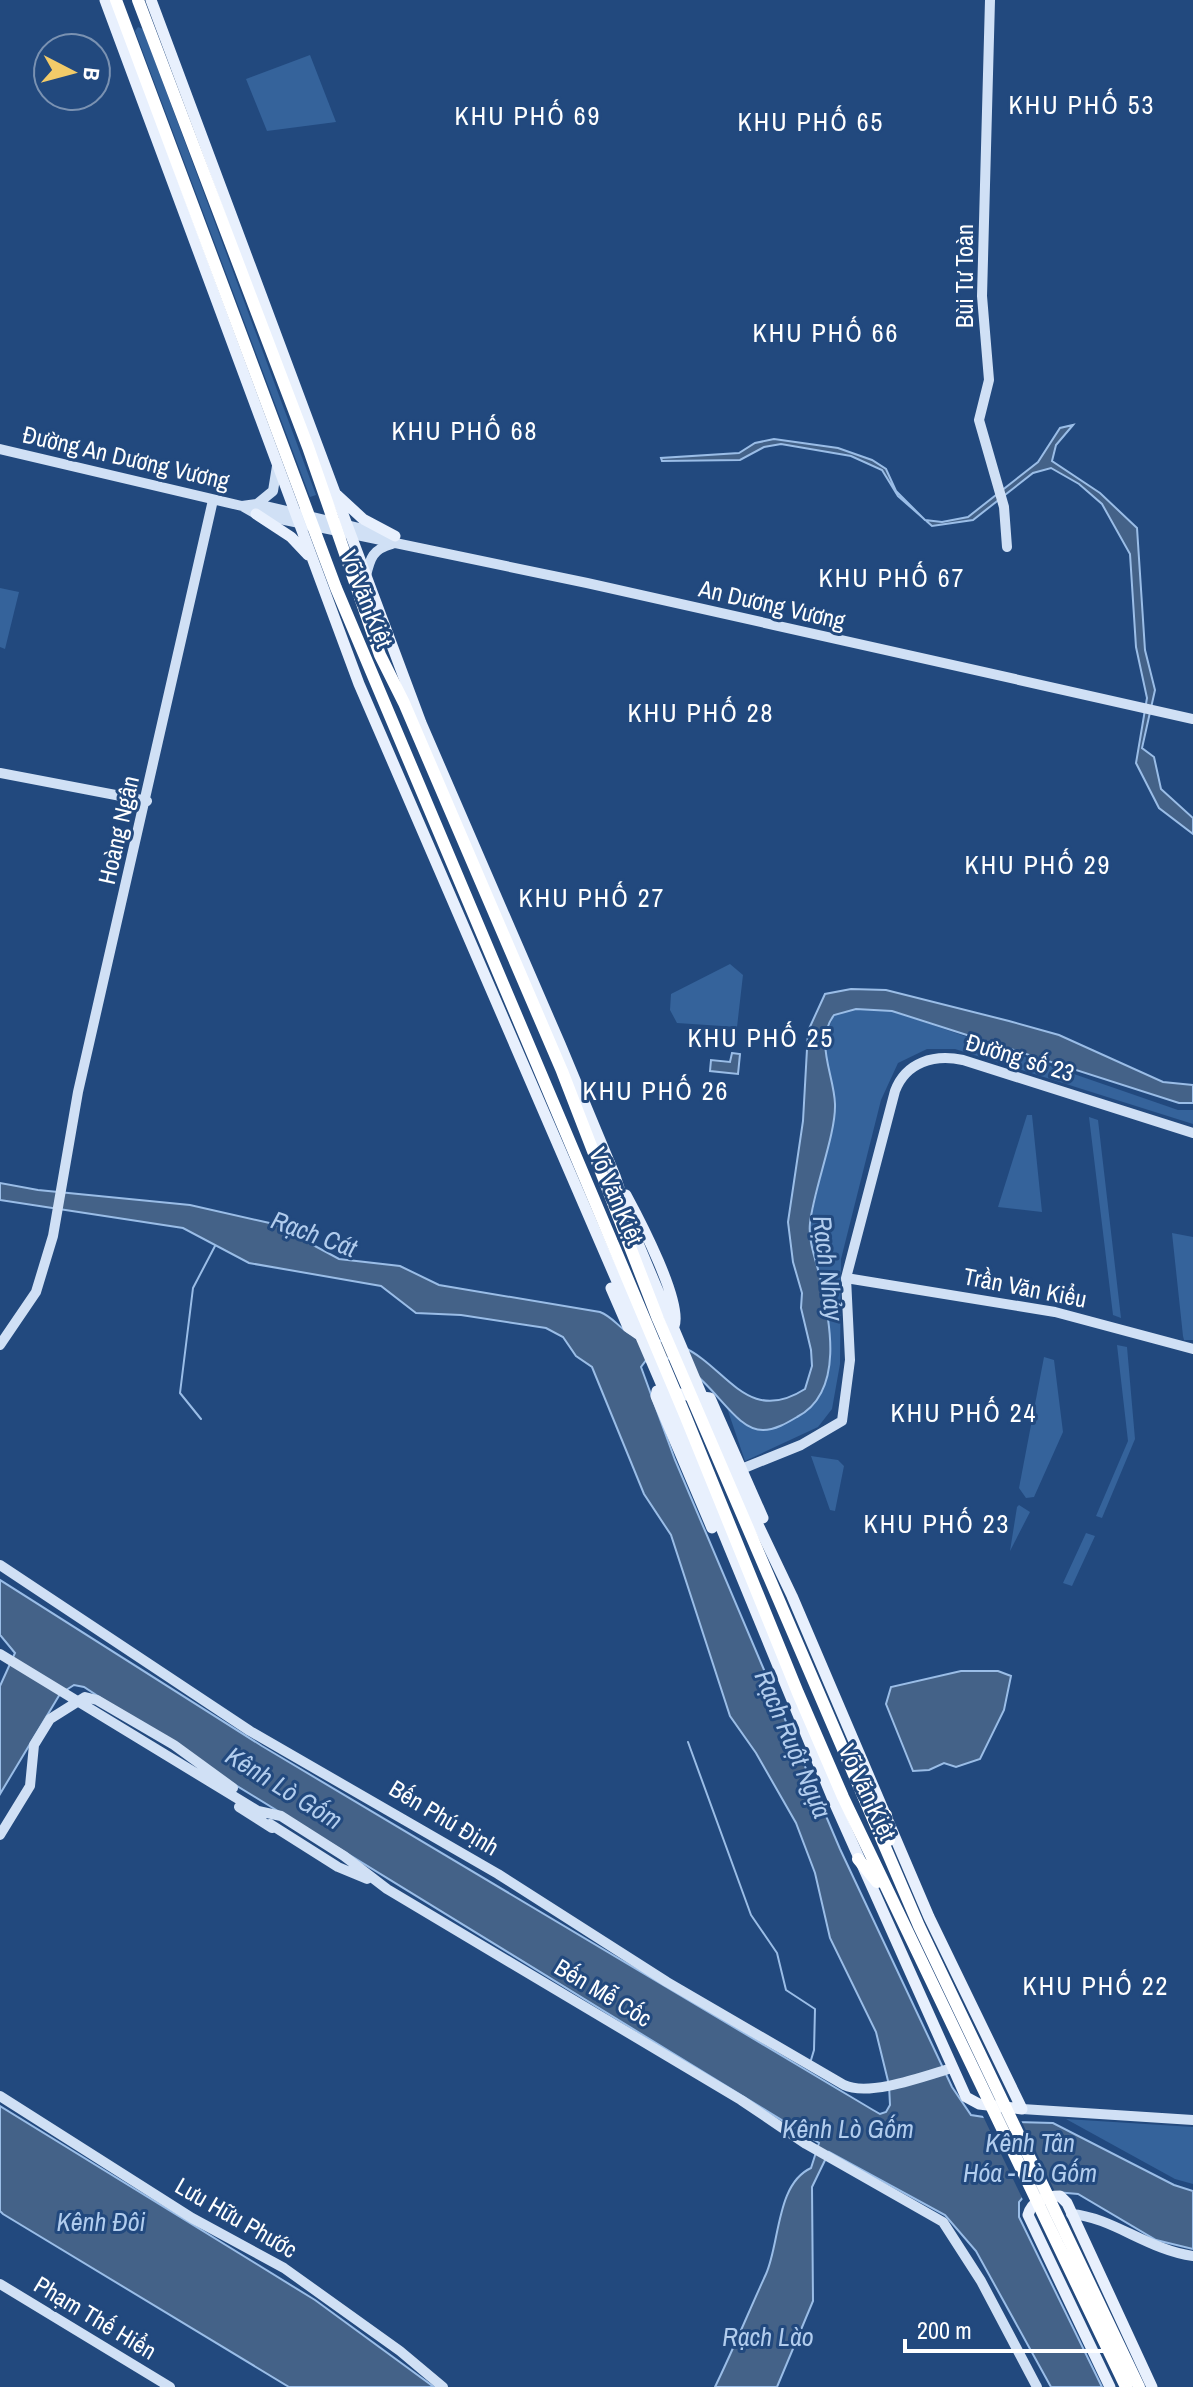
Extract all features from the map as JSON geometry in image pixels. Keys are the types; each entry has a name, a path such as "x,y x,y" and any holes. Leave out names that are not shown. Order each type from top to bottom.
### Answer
{"highway":[{"name":"Võ Văn Kiệt","path":"138,0 342,528 380,655 416,721 562,1071 653,1322"},
{"name":"Võ Văn Kiệt","path":"117,1 336,588 541,1079 890,1851 965,2045"},
{"path":"242,368 256,376"},
{"path":"257,409 262,395"},
{"path":"404,703 408,689"},
{"path":"541,1079 562,1071"},
{"name":"Võ Văn Kiệt","path":"690,1410 782,1654 843,1797 965,2045 1126,2387"},
{"path":"799,1645 821,1663 818,1686"},
{"path":"780,1672 782,1654"},
{"path":"786,1686 798,1693"},
{"path":"886,1815 890,1851"},
{"name":"Võ Văn Kiệt","path":"858,1859 871,1871 965,2045 1130,2364 1139,2387"},
{"path":"965,2045 1118,2387"},
{"path":"1130,2364 1149,2387"}],"main road":[{"name":"Võ Văn Kiệt","path":"151,0 332,489 342,528 366,576 408,689 416,721 615,1176 632,1229 653,1322"},
{"name":"Võ Văn Kiệt","path":"117,1 242,368 359,684 567,1172 653,1322 690,1410 737,1569 858,1859 950,2069 966,2097 979,2104 1022,2109"},
{"path":"332,489 363,519 398,541"},
{"path":"256,509 291,537 313,561"},
{"path":"567,1172 576,1205 628,1327 640,1336 668,1334 677,1317 671,1297 634,1209 615,1176"},
{"path":"737,1569 721,1549 656,1396 657,1391 710,1398 744,1468 774,1556"},
{"name":"Võ Văn Kiệt","path":"690,1410 774,1556 929,1917 1022,2109"},
{"path":"950,2069 996,2057"},
{"path":"1110,2387 1028,2215 1032,2205 1054,2196 1064,2199 1149,2387"}],"street":[{"name":"Bùi Tư Toàn","path":"990,0 982,296 989,380 979,420 1003,500 1007,547"},
{"name":"Đường An Dương Vương","path":"0,449 398,541"},
{"path":"256,509 273,491 277,466"},
{"name":"Hoàng Ngân","path":"0,1345 36,1292 53,1236 105,970 147,801 213,500"},
{"path":"366,576 372,555 379,547 398,541"},
{"name":"An Dương Vương","path":"398,541 1193,719"},
{"path":"0,773 147,801"},
{"name":"Đường số 23","path":"744,1468 801,1445 842,1421 850,1351 846,1278 895,1091 903,1075 917,1063 937,1058 963,1060 1193,1133"},
{"name":"Trần Văn Kiểu","path":"846,1278 1055,1312 1193,1349"},
{"name":"Bến Phú Định","path":"0,1565 250,1731 498,1874 667,1982 850,2088 874,2088 950,2069"},
{"path":"0,1652 0,1662"},
{"path":"0,1652 258,1811"},
{"name":"Bến Mễ Cốc","path":"376,1882 338,1867 73,1706 85,1697 97,1700 344,1856 376,1882 741,2100 806,2144 943,2222 981,2281 1037,2387"},
{"path":"0,1835 30,1786 34,1745 50,1719 73,1706"},
{"name":"Bến Mễ Cốc","path":"258,1811 281,1816"},
{"name":"Bến Mễ Cốc","path":"258,1811 272,1828"},
{"path":"338,1867 344,1856"},
{"name":"Lưu Hữu Phước","path":"0,2096 192,2218 284,2268 400,2351 443,2387"},
{"path":"1022,2109 1193,2120"},
{"path":"1071,2214 1085,2215 1156,2248 1193,2256"},
{"name":"Phạm Thế Hiển","path":"0,2284 170,2387"}],"shaded area":[{"path":"138,27 143,29 316,495 310,497 135,31"},
{"path":"310,55 336,122 267,131 246,79"},
{"path":"0,588 19,592 5,649 0,647"},
{"path":"730,964 743,975 737,1027 677,1023 670,1010 671,994"},
{"path":"856,1009 892,1011 1178,1110 1193,1110 1193,1124 955,1049 927,1049 898,1063 881,1100 841,1259 840,1364 832,1409 818,1427 745,1461 726,1405 742,1423 765,1430 827,1378 830,1328 809,1228 835,1112 824,1041 834,1015"},
{"path":"1027,1115 1032,1115 1042,1212 998,1207"},
{"path":"1089,1117 1098,1120 1121,1318 1113,1315"},
{"path":"1172,1233 1193,1237 1193,1340 1184,1340 1183,1336"},
{"path":"1117,1345 1127,1347 1135,1439 1102,1518 1096,1516 1128,1441"},
{"path":"1044,1357 1054,1360 1063,1432 1034,1497 1026,1498 1019,1488"},
{"path":"811,1456 838,1460 844,1466 835,1511 830,1510"},
{"path":"1019,1505 1030,1512 1010,1551 1017,1507"},
{"path":"1086,1533 1095,1536 1072,1586 1063,1583"},
{"path":"1066,2119 1193,2127 1193,2184 1175,2179"}],"water":[{"path":"1073,425 1056,445 1052,461 1100,493 1137,528 1145,650 1155,690 1142,748 1154,757 1161,789 1193,818 1193,834 1159,808 1136,763 1147,698 1136,647 1130,554 1102,504 1079,484 1051,468 1033,473 973,520 932,526 925,520 942,522 968,517 1038,462 1060,428"},
{"path":"774,439 838,448 872,460 886,469 896,491 924,518 898,496 882,470 851,456 781,444 764,447 740,460 662,461 661,458 739,453 755,443"},
{"path":"851,989 886,990 1059,1035 1163,1082 1193,1085 1193,1103 1179,1103 892,1011 856,1009 834,1015 828,1025 825,1047 834,1093 834,1116 810,1230 830,1334 828,1373 822,1391 812,1406 797,1417 763,1430 750,1427 738,1419 701,1380 670,1359 650,1355 641,1367 675,1460 840,1849 952,2087 971,2115 1016,2122 1053,2123 1174,2185 1193,2191 1193,2249 1156,2240 1078,2194 1044,2191 1025,2195 1019,2202 1019,2217 1102,2387 1051,2387 976,2251 945,2215 829,2152 812,2187 813,2301 777,2387 715,2387 771,2261 785,2200 791,2187 811,2168 819,2143 206,1767 84,1687 74,1685 60,1694 0,1794 0,1686 15,1653 0,1635 0,1580 262,1746 873,2110 880,2114 886,2112 890,2105 889,2085 876,2032 830,1938 815,1873 796,1823 756,1753 730,1716 671,1535 644,1494 592,1367 576,1356 563,1337 546,1328 461,1315 416,1313 381,1286 249,1263 183,1228 0,1200 0,1183 38,1190 190,1205 274,1224 339,1259 400,1266 439,1285 600,1312 629,1333 683,1347 753,1397 768,1401 785,1399 805,1389 812,1366 788,1222 803,1121 808,1031 825,994"},
{"path":"732,1053 740,1054 738,1074 710,1071 711,1060 730,1062"},
{"path":"961,1671 998,1671 1011,1676 1004,1710 980,1759 956,1767 944,1763 929,1770 913,1771 886,1704 891,1687"},
{"name":"Kênh Đôi","path":"0,2106 315,2300 434,2387 289,2387 3,2214 0,2211"}],"pier":[{"path":"982,2114 1020,2118 1057,2196 1035,2196 1024,2202"}],"waterway":[{"path":"201,1419 180,1393 193,1288 215,1246"},
{"path":"688,1742 751,1915 777,1953 786,1990 815,2009 811,2060"}],"district":[{"name":"KHU PHỐ 53","path":"1082,105"},
{"name":"KHU PHỐ 69","path":"528,116"},
{"name":"KHU PHỐ 65","path":"811,122"},
{"name":"KHU PHỐ 66","path":"826,333"},
{"name":"KHU PHỐ 68","path":"465,431"},
{"name":"KHU PHỐ 67","path":"892,578"},
{"name":"KHU PHỐ 28","path":"701,713"},
{"name":"KHU PHỐ 29","path":"1038,865"},
{"name":"KHU PHỐ 27","path":"592,898"},
{"name":"KHU PHỐ 25","path":"761,1038"},
{"name":"KHU PHỐ 26","path":"656,1091"},
{"name":"KHU PHỐ 24","path":"964,1413"},
{"name":"KHU PHỐ 23","path":"937,1524"},
{"name":"KHU PHỐ 22","path":"1096,1986"}],"water label":[{"name":"Rạch Cát","path":"314,1234"},
{"name":"Rạch Nhảy","path":"828,1268"},
{"name":"Rạch Ruột Ngựa","path":"793,1744"},
{"name":"Kênh Lò Gốm","path":"284,1788"},
{"name":"Kênh Lò Gốm","path":"848,2129"},
{"name":"Kênh Tân Hóa - Lò Gốm","path":"1030,2158"},
{"name":"Rạch Lào","path":"768,2337"}]}
